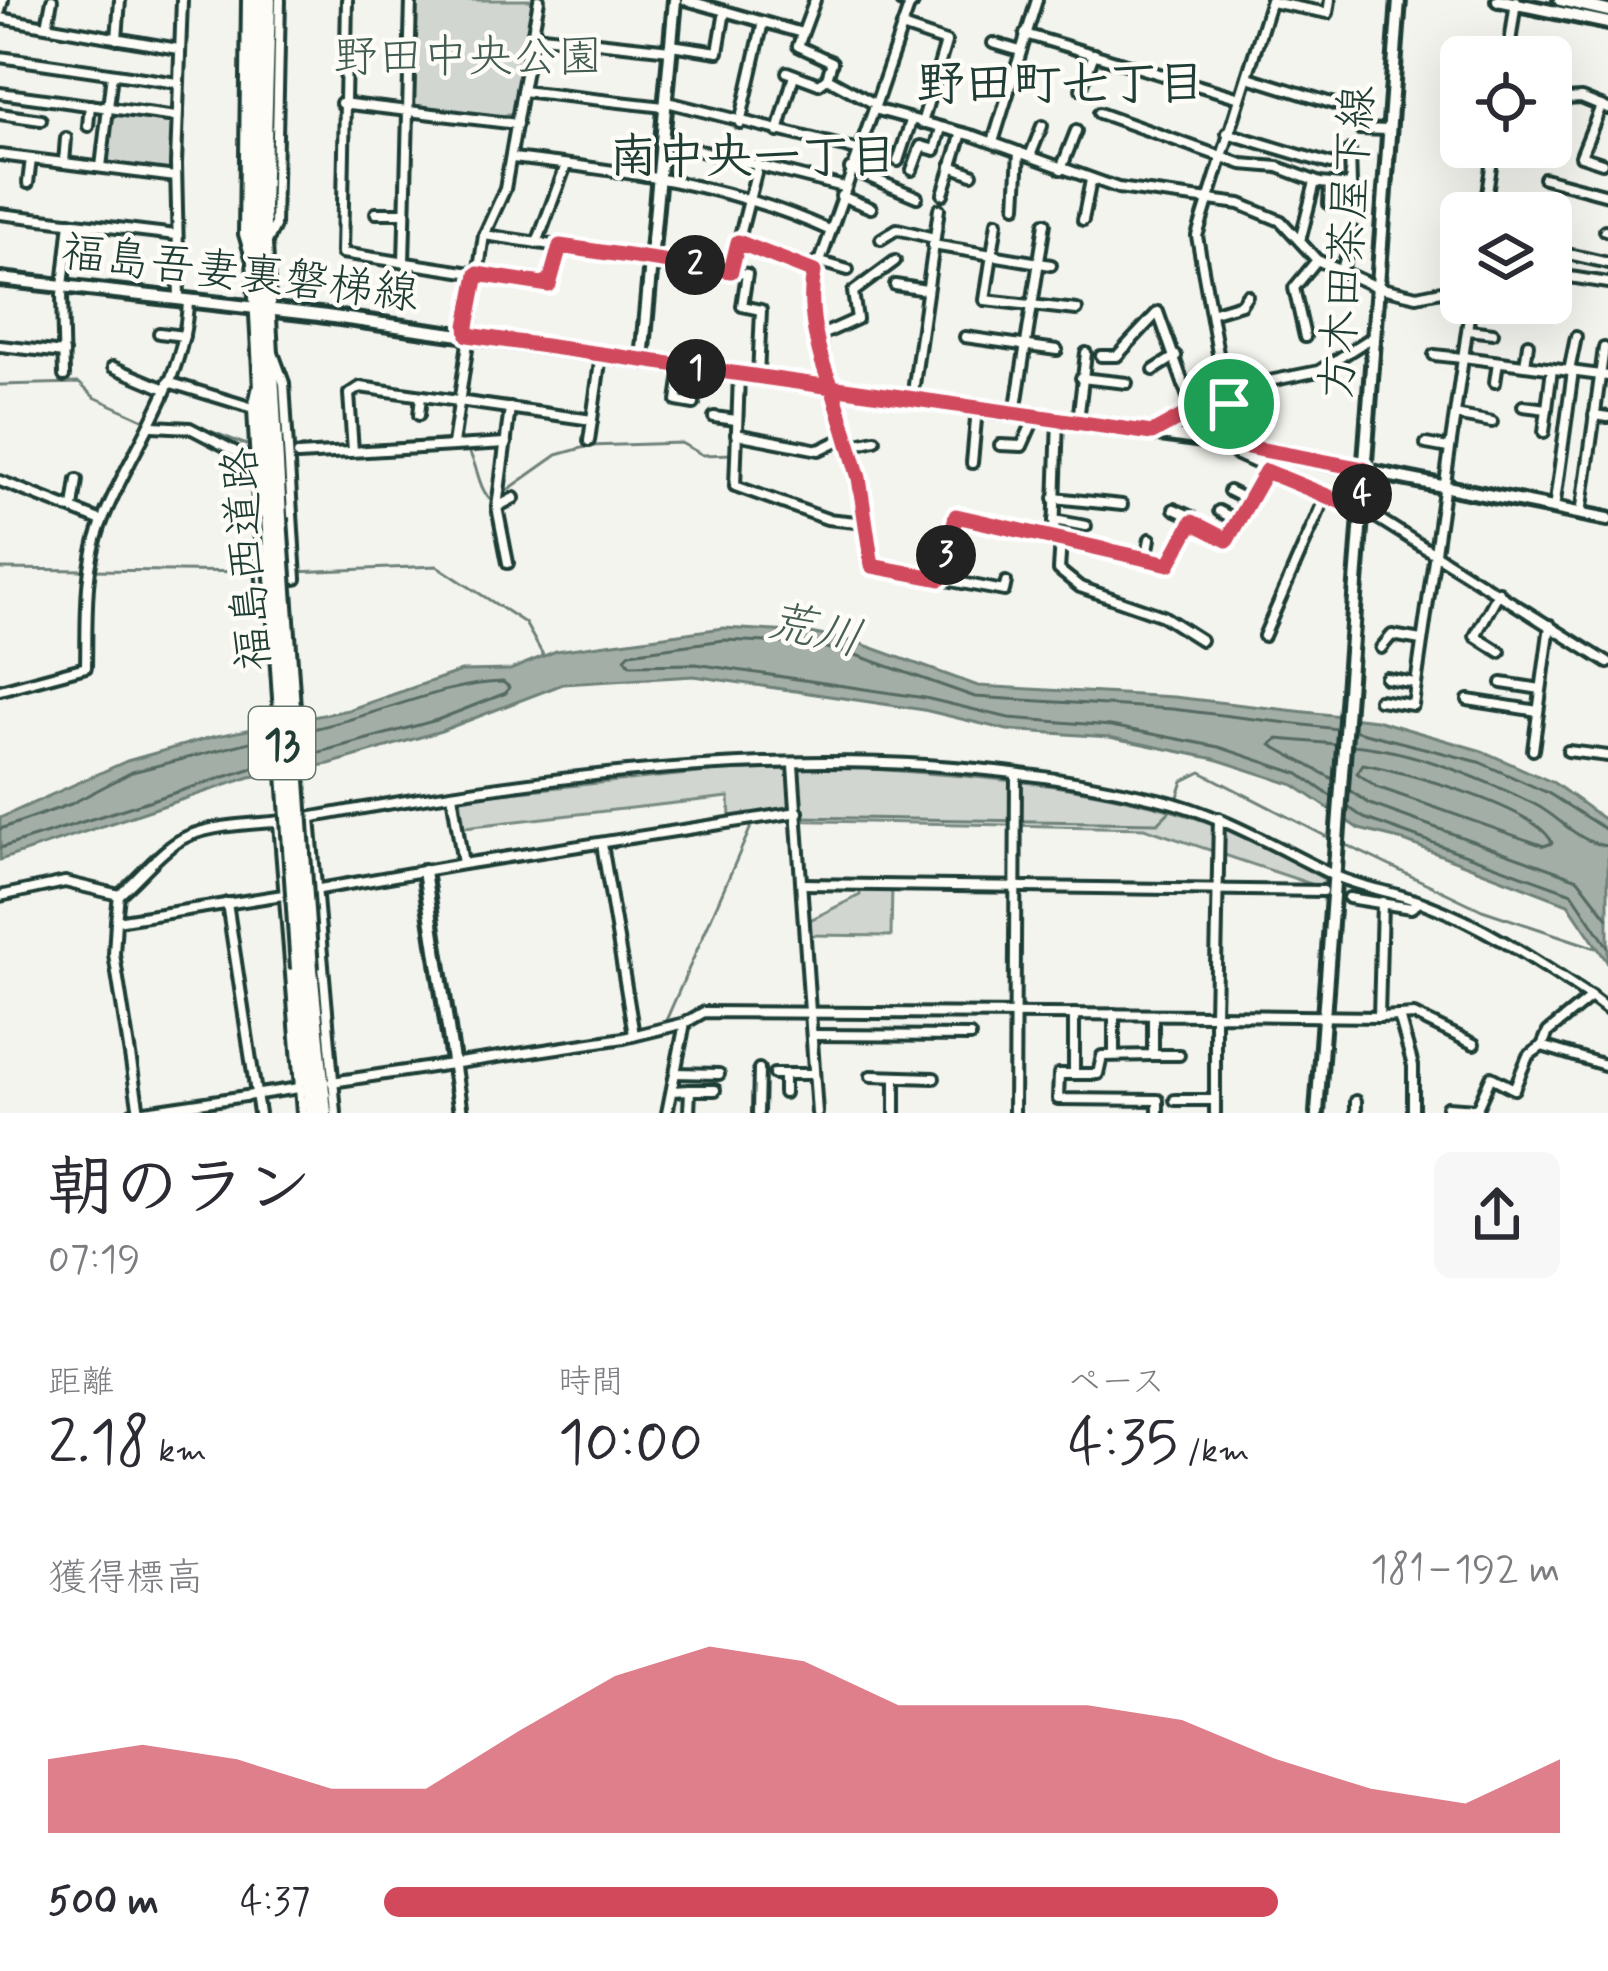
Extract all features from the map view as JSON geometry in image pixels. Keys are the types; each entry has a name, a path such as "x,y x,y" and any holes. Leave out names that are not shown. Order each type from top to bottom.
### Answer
{"highway":[{"name":"福島西道路","path":"257,0 254,266 268,347 274,518 314,1113"},
{"name":"福島西道路","path":"268,0 260,382 274,518"},
{"name":"福島西道路","path":"304,969 324,1113"}],"main road":[{"path":"642,360 675,0"},
{"name":"方木田茶屋下線","path":"1317,1113 1399,0"},
{"path":"1498,0 1608,23"},
{"path":"1559,0 1608,11"},
{"name":"福島吾妻裏磐梯線","path":"0,279 468,335 1058,418 1231,444 1608,519"},
{"path":"424,871 461,1113"}],"street":[{"path":"4,0 0,14 178,49"},
{"path":"47,26 52,0"},
{"path":"0,690 86,667 89,567 103,520 154,424 184,336 176,235 182,0"},
{"path":"248,0 244,234 254,266"},
{"path":"264,249 275,226 280,0"},
{"path":"347,0 341,103 342,253 549,285 560,246"},
{"path":"404,262 404,111 411,0"},
{"path":"458,442 459,401 477,274 484,236 512,158 539,0"},
{"path":"686,0 802,33"},
{"path":"778,132 790,73 819,84 827,78 832,62 798,46 815,0"},
{"path":"993,142 1036,0"},
{"path":"1330,0 1328,13 1271,1 1204,201 1198,256 1214,312 1231,444 1241,461 1361,510 1435,551 1608,662"},
{"path":"117,1 117,39"},
{"path":"908,1 810,290 848,441 872,569 1004,591 1006,583"},
{"path":"1511,36 1516,2"},
{"path":"532,35 718,52 725,11"},
{"path":"740,123 763,22"},
{"path":"902,27 946,42 922,123"},
{"path":"1025,34 1240,98"},
{"path":"993,44 1020,51"},
{"path":"1082,89 1094,54"},
{"path":"0,57 177,83"},
{"path":"100,168 112,74"},
{"path":"1248,77 1360,112 1359,129 1389,130"},
{"path":"827,78 910,121 993,142 1091,181 1240,204 1273,217 1317,260 1341,272 1417,296 1440,293"},
{"path":"522,92 665,104 857,150"},
{"path":"0,93 176,117"},
{"path":"1572,98 1605,105 1581,156 1602,163"},
{"path":"341,103 517,124"},
{"path":"88,126 90,105"},
{"path":"1099,113 1220,157 1278,167 1316,182 1351,186 1350,150"},
{"path":"0,114 40,120"},
{"path":"898,160 910,121"},
{"path":"1030,156 1042,126"},
{"path":"912,170 921,146 934,150 941,128"},
{"path":"1061,169 1076,131"},
{"path":"943,194 962,133"},
{"path":"1228,134 1330,164"},
{"path":"64,163 66,139"},
{"path":"661,141 843,192 871,208"},
{"path":"1016,206 1019,152"},
{"path":"0,155 176,177"},
{"path":"512,158 658,175 750,198 829,230"},
{"path":"28,183 31,159"},
{"path":"537,243 566,165"},
{"path":"731,271 758,165"},
{"path":"951,166 972,174"},
{"path":"850,170 917,197"},
{"path":"1544,178 1608,195"},
{"path":"1082,220 1091,181"},
{"path":"1300,241 1316,182"},
{"path":"1329,204 1330,184"},
{"path":"912,399 939,209"},
{"path":"376,213 404,213"},
{"path":"0,214 176,235"},
{"path":"64,376 70,222"},
{"path":"997,222 985,300 1077,310"},
{"path":"1015,412 1045,223"},
{"path":"881,239 897,229 1051,265"},
{"path":"1341,272 1354,232"},
{"path":"484,236 747,274 742,306 761,310 758,377"},
{"path":"738,242 814,272"},
{"path":"1573,255 1608,263"},
{"path":"1304,337 1294,288 1317,260"},
{"path":"817,261 848,270"},
{"path":"819,336 857,319 853,292 895,261"},
{"path":"1572,277 1608,283"},
{"path":"895,285 926,290"},
{"path":"1214,312 1241,304 1247,295"},
{"path":"1101,356 1117,356 1158,312 1194,414"},
{"path":"1379,700 1411,706 1469,324"},
{"path":"1468,330 1493,333"},
{"path":"159,333 184,336"},
{"path":"1152,433 1194,414 1229,406 1259,383 1319,371 1374,336"},
{"path":"965,337 1057,350"},
{"path":"1554,508 1576,337"},
{"path":"1525,365 1528,344"},
{"path":"0,346 64,352"},
{"path":"268,347 284,383 296,579"},
{"path":"1581,514 1604,376 1604,348"},
{"path":"1078,421 1086,353"},
{"path":"589,441 601,355"},
{"path":"1434,355 1604,376"},
{"path":"1154,370 1176,356"},
{"path":"1495,382 1498,362"},
{"path":"112,367 254,408"},
{"path":"682,367 676,400 694,404"},
{"path":"1544,432 1552,369"},
{"path":"739,375 735,485 827,519 866,523"},
{"path":"1082,379 1127,383"},
{"path":"260,382 254,408 262,580"},
{"path":"353,447 350,394 361,387 592,420"},
{"path":"419,416 421,396"},
{"path":"1523,406 1547,409"},
{"path":"972,464 977,407"},
{"path":"508,563 497,507 510,408"},
{"path":"1000,445 1022,446 1036,416"},
{"path":"1455,416 1492,422"},
{"path":"1594,416 1608,417"},
{"path":"714,417 736,420"},
{"path":"1058,418 1054,520 1059,570 1080,587 1163,616 1201,640"},
{"path":"154,424 190,428 244,456"},
{"path":"736,434 819,450 848,441 875,440"},
{"path":"298,454 353,447 506,443"},
{"path":"1426,444 1449,448"},
{"path":"1192,522 1227,540 1266,471"},
{"path":"73,506 77,480"},
{"path":"0,481 103,520"},
{"path":"1229,491 1249,501"},
{"path":"1264,636 1326,495"},
{"path":"497,507 514,498"},
{"path":"1054,498 1122,505"},
{"path":"940,579 956,516 1169,564 1192,522 1192,517 1174,509"},
{"path":"1219,511 1238,521"},
{"path":"1054,520 1086,526"},
{"path":"1146,559 1150,539"},
{"path":"1498,592 1474,636 1500,652"},
{"path":"1533,750 1550,625"},
{"path":"1381,648 1392,634 1421,640"},
{"path":"1386,678 1415,683"},
{"path":"1502,683 1541,689"},
{"path":"1468,700 1538,711"},
{"path":"1568,751 1608,756"},
{"path":"298,1088 136,1112 114,954 119,895 189,836 452,794 721,766 845,763 1016,775 1146,796 1219,818 1334,874 1420,902 1490,934 1608,1010"},
{"path":"793,765 817,1113"},
{"path":"1013,1113 1016,775"},
{"path":"452,794 463,864"},
{"path":"314,890 797,812"},
{"path":"310,818 336,1113"},
{"path":"1215,1113 1219,818"},
{"path":"279,823 302,1113"},
{"path":"602,844 634,1036"},
{"path":"0,896 64,882 119,895"},
{"path":"802,884 1323,891"},
{"path":"116,921 283,895"},
{"path":"1349,898 1411,908 1420,902"},
{"path":"1379,1017 1382,902"},
{"path":"227,903 259,1113"},
{"path":"1447,1108 1476,1111 1491,1078 1514,1089 1528,1056 1542,1046 1548,1031 1592,997"},
{"path":"332,1082 634,1036 685,1023 704,1012 1414,1015 1474,1044"},
{"path":"934,1013 934,1036"},
{"path":"1074,1074 1075,1014"},
{"path":"1114,1014 1114,1055"},
{"path":"1153,1015 1153,1055"},
{"path":"1399,1016 1413,1066 1413,1113"},
{"path":"667,1113 685,1023"},
{"path":"812,1035 970,1036"},
{"path":"1542,1046 1608,1066"},
{"path":"1158,1113 1158,1100 1058,1099 1059,1074 1098,1074 1098,1060 1114,1055 1179,1055"},
{"path":"758,1113 759,1069"},
{"path":"676,1072 719,1074"},
{"path":"784,1093 779,1074 814,1074"},
{"path":"871,1076 934,1078"},
{"path":"895,1077 895,1113"},
{"path":"689,1113 690,1090"},
{"path":"671,1091 715,1090"},
{"path":"1175,1100 1215,1100"},
{"path":"1356,1101 1356,1113"}],"green space":[{"name":"野田中央公園","path":"417,0 535,0 515,112 501,117 409,107"},
{"path":"111,111 172,119 170,172 104,162"},
{"path":"845,767 1042,784 1139,802 1246,837 1324,879 1323,888 1144,828 730,819 729,797 464,827 460,797 718,771"},
{"path":"860,887 892,887 891,936 810,935 810,920 860,895"}],"water":[{"path":"723,628 810,633 856,642 978,686 1174,697 1376,720 1482,751 1554,783 1608,822 1608,963 1568,904 1399,839 1359,829 1294,785 1215,759 1109,737 1007,730 924,710 694,676 563,684 441,731 329,764 250,777 0,860 0,818 127,761 212,737 348,710 461,671 510,670 556,651"}],"waterway":[{"path":"0,385 79,383 94,397 149,422"},
{"path":"170,423 186,422 252,447"},
{"path":"459,438 492,501 557,455 589,446 681,443 703,455 733,454"},
{"path":"357,446 450,439"},
{"path":"279,448 348,447"},
{"path":"295,572 437,566 525,623 543,655"},
{"path":"0,569 262,572"},
{"path":"1177,800 1183,781 1201,772 1331,839"},
{"path":"799,817 1158,823 1173,808"},
{"path":"468,1058 664,1025 754,820"},
{"path":"1340,842 1482,910 1596,948"},
{"path":"143,1106 271,1086"},
{"path":"106,1113 134,1108"}],"district":[{"name":"野田町七丁目","path":"1061,82"},
{"name":"南中央一丁目","path":"753,155"}],"route":[{"path":"1229,404 1183,416 1152,433 1078,421 832,387 682,367 468,335 467,326 477,274 549,285 560,246 731,271 738,242 814,272 810,290 814,318 826,375 832,387 859,478 872,566 940,579 956,516 1169,564 1192,522 1227,540 1266,471 1361,510 1364,469 1231,444 1229,404"}],"water label":[{"name":"荒川","path":"815,628"}]}
